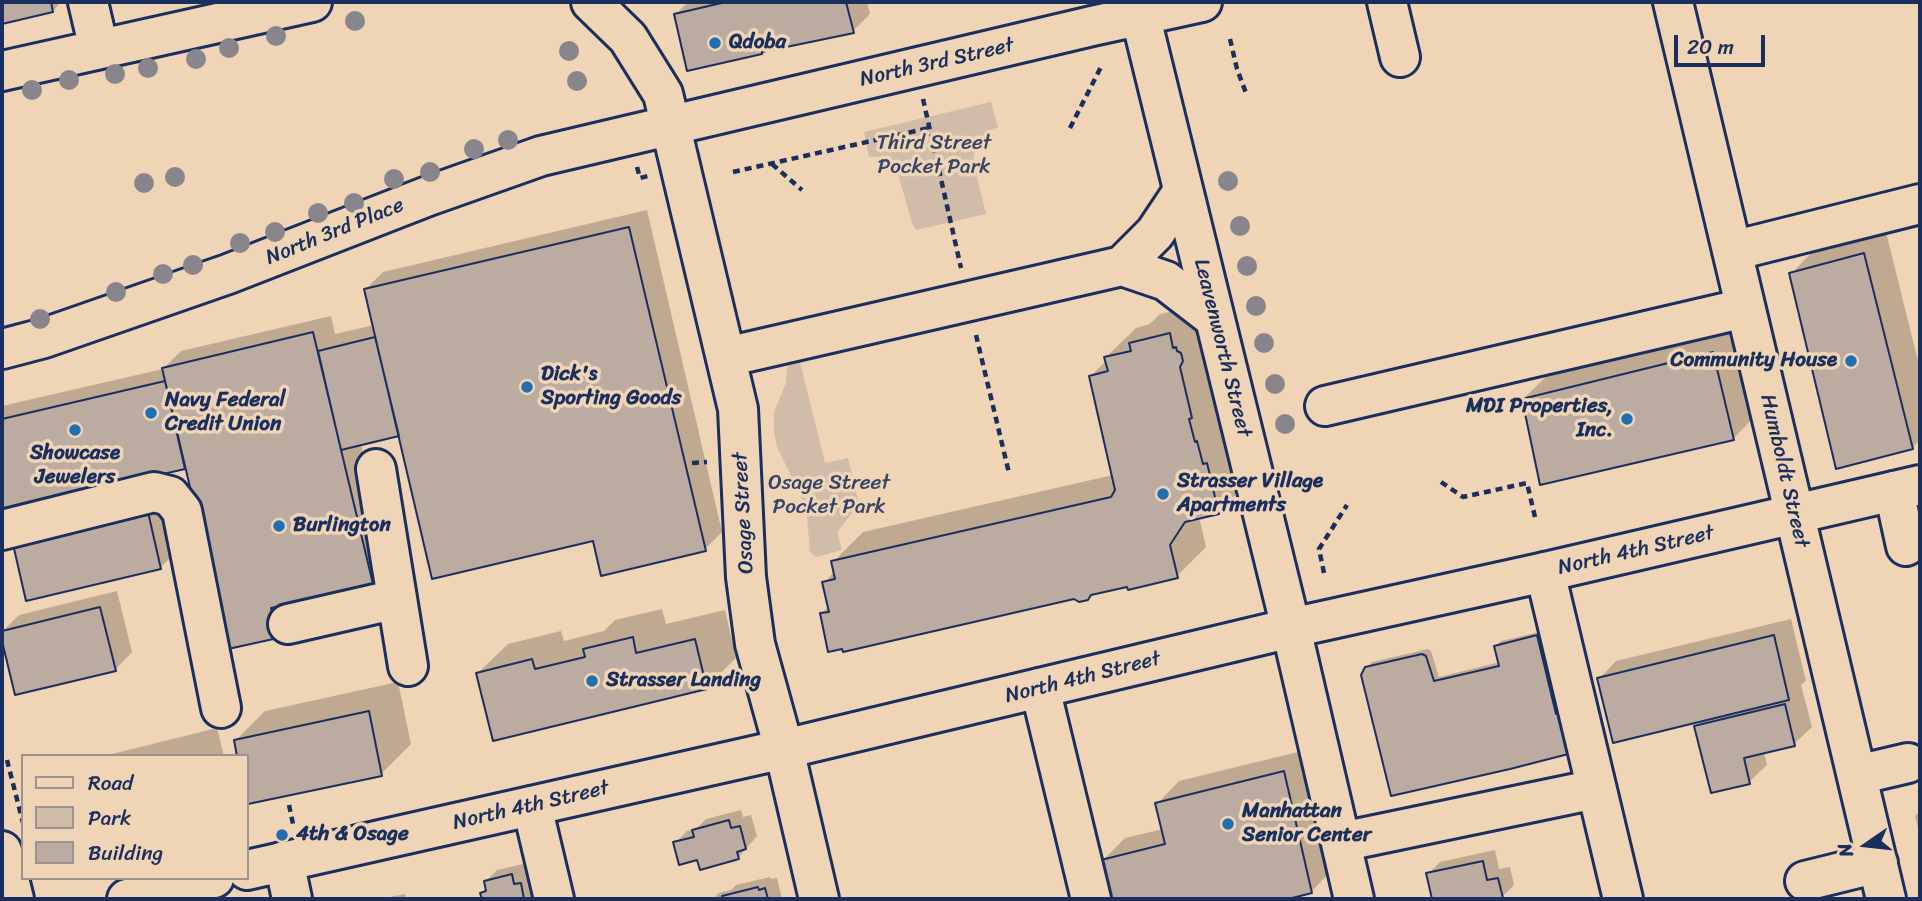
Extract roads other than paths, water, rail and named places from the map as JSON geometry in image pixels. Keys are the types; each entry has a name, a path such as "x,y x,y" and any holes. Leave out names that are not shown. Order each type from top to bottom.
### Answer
{"street":[{"path":"88,2 99,49"},
{"path":"2,71 312,2"},
{"name":"Osage Street","path":"591,2 628,38 660,87 671,125 738,409 746,577 755,644 784,749 819,899"},
{"name":"North 3rd Street","path":"671,125 1138,9 1202,2"},
{"path":"1387,2 1400,57"},
{"name":"Humboldt Street","path":"1673,2 1882,881"},
{"name":"Leavenworth Street","path":"1138,9 1291,628 1354,899"},
{"name":"North 3rd Place","path":"2,349 44,338 228,274 428,196 541,156 671,125"},
{"path":"1122,266 1155,233 1183,191"},
{"path":"1732,251 1920,204"},
{"path":"726,357 1122,266 1166,281 1214,318"},
{"path":"1325,406 1745,308"},
{"path":"376,469 408,666"},
{"path":"1906,547 1907,488"},
{"name":"North 4th Street","path":"248,870 784,749 1291,628 1907,488"},
{"path":"2,530 154,492 170,495 181,511 221,708"},
{"path":"1545,572 1623,899"},
{"path":"288,624 397,599"},
{"path":"1040,688 1091,899"},
{"path":"1857,775 1908,763"},
{"path":"1341,842 1596,789"},
{"path":"531,806 554,899"},
{"path":"2,851 14,899"},
{"path":"284,861 292,899"},
{"path":"127,899 206,880"},
{"path":"1805,881 1882,881"}],"place":[{"name":"Qdoba","path":"715,43"},
{"name":"Community House","path":"1851,361"},
{"name":"Dick's Sporting Goods","path":"527,387"},
{"name":"Navy Federal Credit Union","path":"151,413"},
{"name":"MDI Properties, Inc.","path":"1627,419"},
{"name":"Showcase Jewelers","path":"75,430"},
{"name":"Strasser Village Apartments","path":"1163,494"},
{"name":"Burlington","path":"279,526"},
{"name":"Strasser Landing","path":"592,681"},
{"name":"Manhattan Senior Center","path":"1228,824"},
{"name":"4th & Osage","path":"282,835"}],"park label":[{"name":"Third Street Pocket Park","path":"934,156"},
{"name":"Osage Street Pocket Park","path":"829,496"}]}
